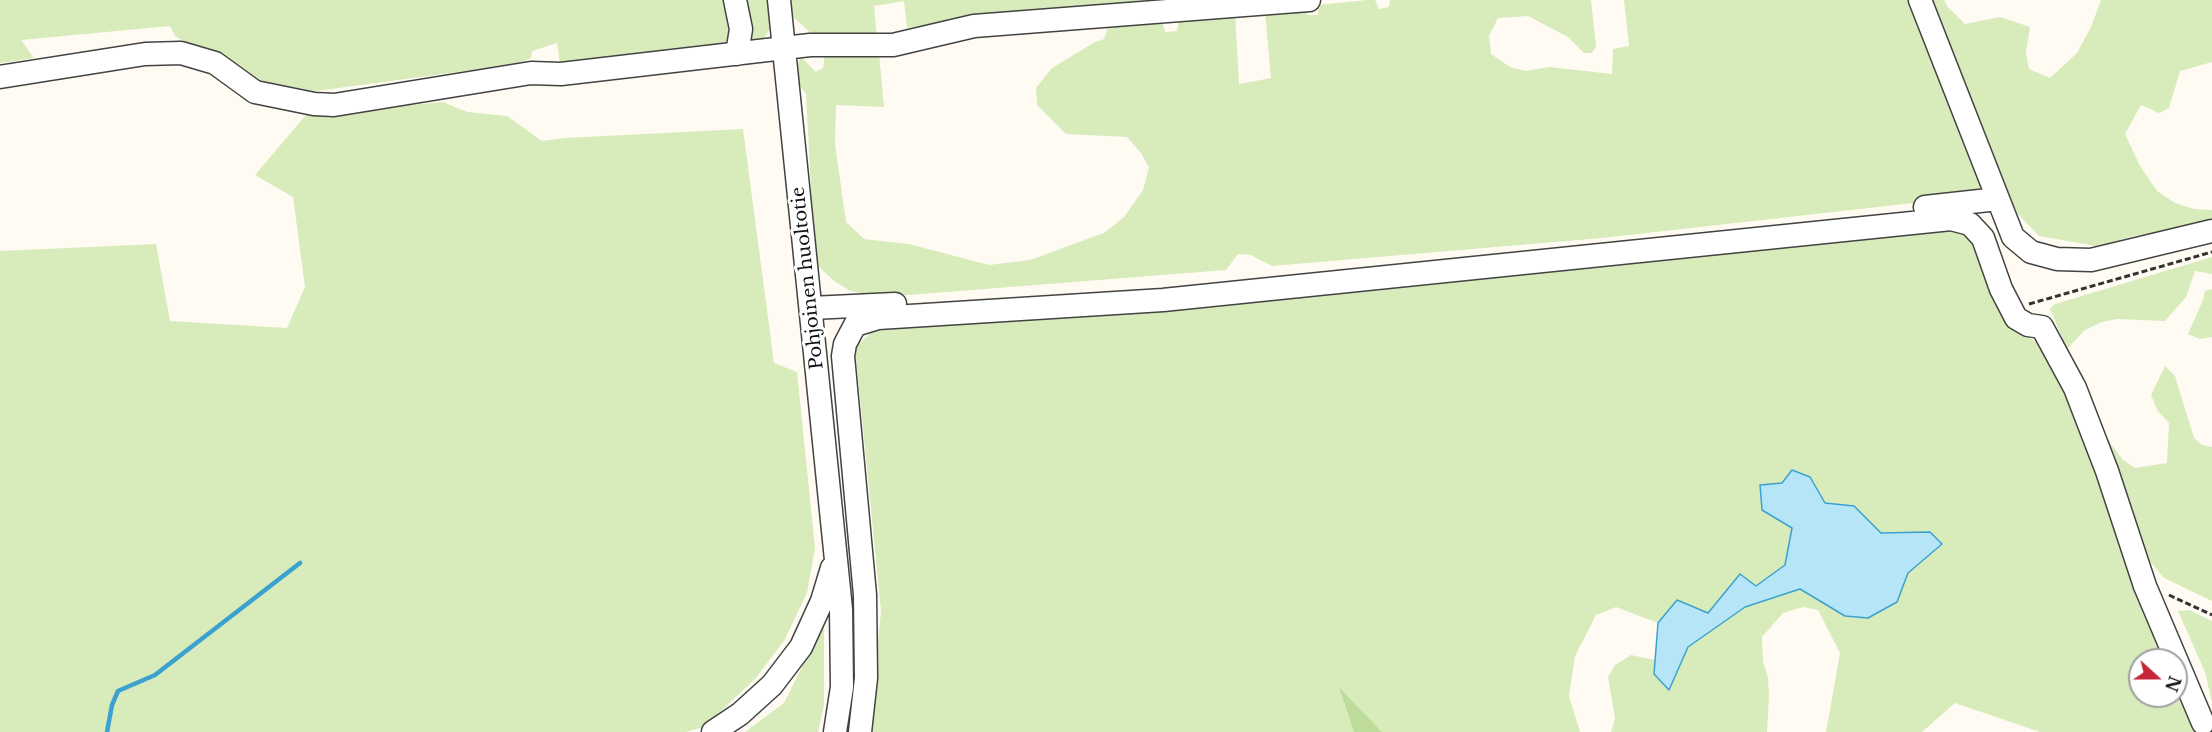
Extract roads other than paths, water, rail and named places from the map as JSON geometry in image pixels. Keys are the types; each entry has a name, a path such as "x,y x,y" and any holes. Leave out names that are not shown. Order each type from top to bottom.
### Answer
{"lane":[{"path":"735,0 741,29 738,54"},
{"name":"Pohjoinen huoltotie","path":"780,0 836,555 843,660 835,732"},
{"path":"0,76 145,54 181,53 215,63 255,92 314,104 334,105 531,73 561,74 810,45 892,45 974,26 1309,0"},
{"path":"1920,0 2013,237 2031,252 2057,259 2091,260 2212,231"},
{"path":"811,308 984,300 1237,280 1998,199"},
{"path":"860,732 866,678 865,595 843,356 845,344 855,325 878,318 1143,302 1952,219 1970,224 1983,238 2001,289 2016,318 2028,325 2042,327 2075,388 2108,471 2145,586 2203,723"},
{"name":"Pohjoinen huoltotie","path":"713,732 740,714 772,685 801,647 822,601 836,555"}],"water":[{"path":"1792,470 1810,477 1825,503 1854,506 1881,533 1930,532 1942,544 1908,573 1897,602 1868,618 1845,616 1800,589 1745,607 1688,647 1669,690 1654,674 1658,623 1677,600 1708,613 1740,574 1756,586 1785,565 1792,528 1762,510 1760,485 1782,483"}],"waterway":[{"path":"107,732 112,705 118,691 155,675 300,563"}]}
